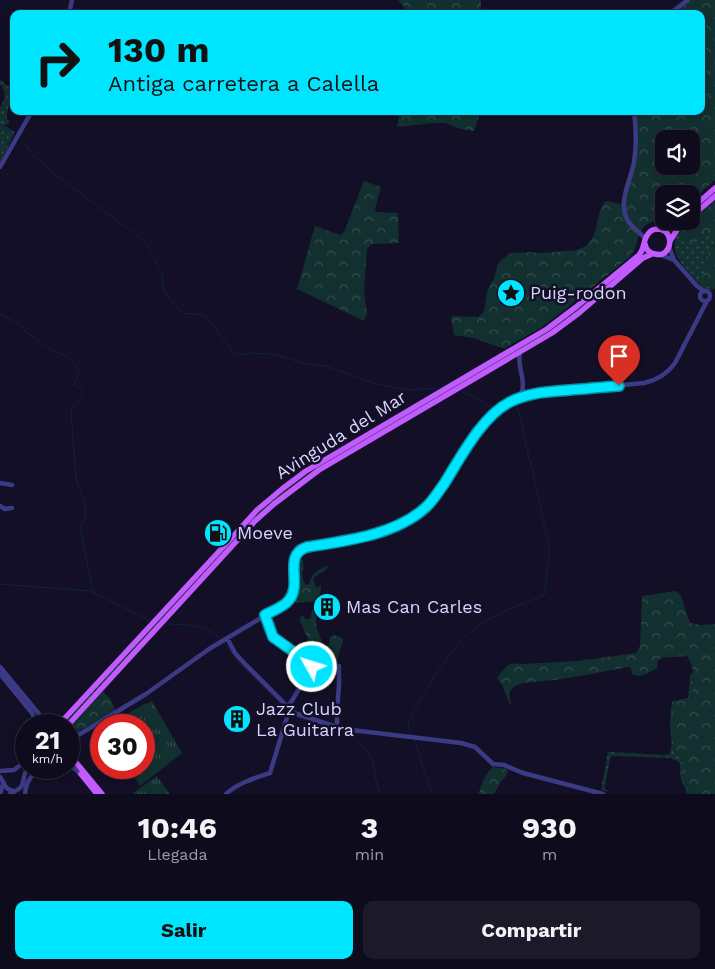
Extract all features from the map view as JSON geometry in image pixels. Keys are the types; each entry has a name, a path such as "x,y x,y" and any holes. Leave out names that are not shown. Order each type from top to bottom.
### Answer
{"main road":[{"path":"700,201 715,188"},
{"path":"700,209 715,196"},
{"path":"655,230 651,231 645,241 646,248 652,254 661,255 670,247 668,234 662,230"},
{"path":"670,240 678,230"},
{"name":"Avinguda del Mar","path":"75,714 257,510 282,489 323,460 547,329 639,255 645,241"},
{"name":"Avinguda del Mar","path":"76,714 255,521 274,504 319,470 552,333 579,313 643,258 652,254"},
{"path":"80,767 102,794"},
{"path":"80,773 97,794"}],"street":[{"path":"674,10 688,0"},
{"path":"0,167 30,115"},
{"path":"634,115 636,134 634,161 623,203 626,218 631,226 638,230 651,231"},
{"path":"638,230 645,241"},
{"path":"670,247 674,260 702,293"},
{"path":"661,255 674,260"},
{"path":"80,734 146,694 218,643 290,600 294,586 294,561 300,550 374,534 420,512 435,496 479,430 488,419 504,406 518,398 531,394 644,383 661,377 675,363 710,294 714,290"},
{"path":"702,293 707,292 710,294"},
{"path":"702,293 700,298 707,301"},
{"path":"518,398 523,389 519,361 520,352"},
{"path":"507,359 515,358 519,361"},
{"path":"523,389 531,394"},
{"path":"0,483 12,485"},
{"path":"0,506 12,508"},
{"path":"226,794 232,788 270,773 289,708 312,668 312,665 273,637 265,615"},
{"path":"226,639 240,659 297,714 352,731 462,743 476,747 493,764 504,765 523,774 603,794"},
{"path":"0,666 40,714"},
{"path":"337,727 339,666"},
{"path":"0,674 32,714"},
{"path":"0,794 4,774 15,769"},
{"path":"0,771 18,772 22,782"},
{"path":"80,774 83,777"},
{"path":"20,794 23,779"},
{"path":"10,794 25,779"},
{"path":"25,794 29,779"},
{"path":"2,781 8,790 15,791"}],"green space":[{"path":"398,0 481,0 481,10 407,10"},
{"path":"691,0 715,0 715,180 700,193 700,185 655,185 655,221 644,227 631,256 539,329 505,348 473,338 454,335 451,318 453,316 478,317 484,312 487,291 494,278 498,264 511,253 577,250 587,245 592,240 601,210 606,201 621,204 631,172 635,136 634,115 705,115 705,10 677,10"},
{"path":"0,80 10,87 7,119 10,121 8,124 3,125 15,132 0,164 0,108 3,102 4,90"},
{"path":"399,115 479,115 474,131 461,129 445,123 397,127"},
{"path":"364,181 381,187 375,209 376,212 398,213 399,243 373,244 367,249 364,292 367,313 364,321 297,289 315,226 340,235 344,232"},
{"path":"715,201 715,288 712,290 705,290 687,270 681,263 674,247 675,240 682,230 700,230 700,214"},
{"path":"715,201 715,233 708,235 700,230 700,214"},
{"path":"683,230 700,230 698,233 701,238 697,242 687,245 682,238"},
{"path":"715,250 714,284 706,286 700,281 710,261 708,257 709,251"},
{"path":"645,251 648,254 575,314 546,334 396,423 276,500 75,714 71,714 251,520 278,496 327,461 548,330"},
{"path":"303,560 303,579 306,585 309,584 315,572 323,567 328,567 313,578 316,588 321,586 320,594 315,601 297,603 294,599 296,564"},
{"path":"676,591 681,596 690,623 701,625 715,624 715,794 691,794 687,787 683,763 680,756 673,751 674,742 671,724 674,702 691,700 692,697 693,671 687,656 662,658 658,660 657,668 639,676 632,674 631,668 628,667 515,686 510,691 510,704 497,678 507,666 512,664 577,661 636,653 640,646 642,596"},
{"path":"314,607 318,612 316,625 324,646 329,644 330,637 332,636 343,639 335,668 325,664 315,656 300,621 300,617 303,615 305,619 310,619"},
{"path":"694,672 691,700 674,703 673,751 680,756 683,763 687,787 691,794 687,794 680,776 679,762 671,758 612,756 605,786 605,789 610,792 601,790 608,752 669,754 672,744 670,725 672,703 673,701 688,698 690,675"},
{"path":"103,691 111,700 115,710 108,714 90,714 90,725 80,730 80,716"},
{"path":"152,701 182,753 155,774 155,714 127,714"},
{"path":"493,767 506,769 508,771 506,776 494,794 479,794 484,779"},
{"path":"157,776 170,794 132,794 155,779"},
{"path":"136,779 149,779 140,786"}],"waterway":[{"path":"0,125 10,130 13,134"},
{"path":"20,142 26,145 32,154 56,175 142,239 149,247 162,275 164,291 178,309 183,313 206,317 233,352 241,355 253,353 273,354 307,364 326,366 373,383 407,390 440,388 448,382 452,382"},
{"path":"0,314 21,325 25,331 47,347 68,357 78,368 79,372 74,384 83,391 71,411 76,479 86,508 81,532 95,594"},
{"path":"462,392 491,407 513,398"},
{"path":"413,736 408,726 411,715 436,674 460,642 485,621 540,597 545,593 549,552 548,542 516,403"},
{"path":"0,584 89,591 148,620"},
{"path":"167,624 203,628 221,640"},
{"path":"224,643 242,666 287,710"},
{"path":"291,714 338,731 359,743 373,763 380,794"},
{"path":"415,740 432,794"}],"place":[{"name":"Puig-rodon","path":"511,293"},
{"name":"Moeve","path":"218,533"},
{"name":"Mas Can Carles","path":"327,607"},
{"name":"Jazz Club La Guitarra","path":"237,719"}],"route":[{"path":"312,667 312,665 272,636 265,615 290,600 294,586 294,561 300,550 384,531 420,512 435,496 488,419 511,402 524,396 538,393 619,386"}]}
